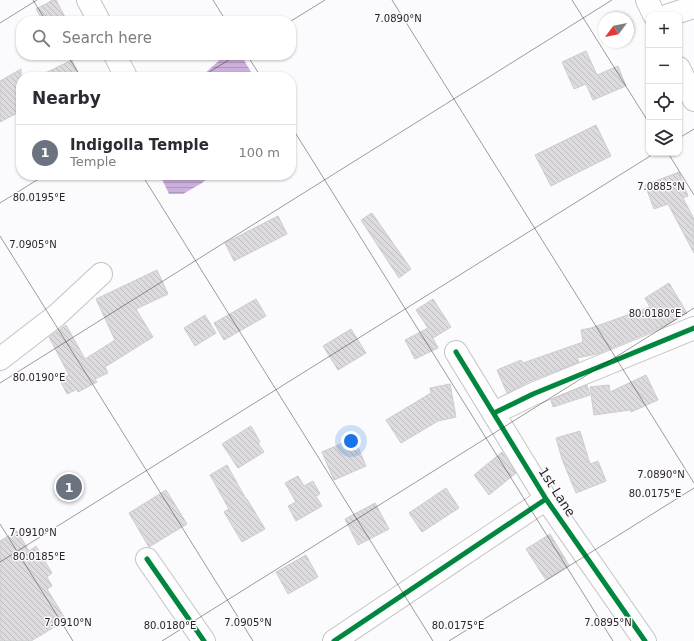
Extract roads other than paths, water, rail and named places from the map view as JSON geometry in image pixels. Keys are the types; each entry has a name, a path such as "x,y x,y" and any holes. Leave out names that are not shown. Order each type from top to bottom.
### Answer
{"street":[{"path":"88,0 96,16"},
{"path":"647,0 653,12"},
{"path":"678,12 694,7"},
{"path":"118,60 124,72"},
{"path":"682,74 694,100"},
{"path":"0,359 57,315 101,274"},
{"path":"494,413 533,394 694,328"},
{"name":"1st Lane","path":"456,352 546,499 644,641"},
{"path":"334,641 546,499"},
{"path":"147,559 196,639"}],"place":[{"name":"Indigolla Temple","path":"69,487"}]}
